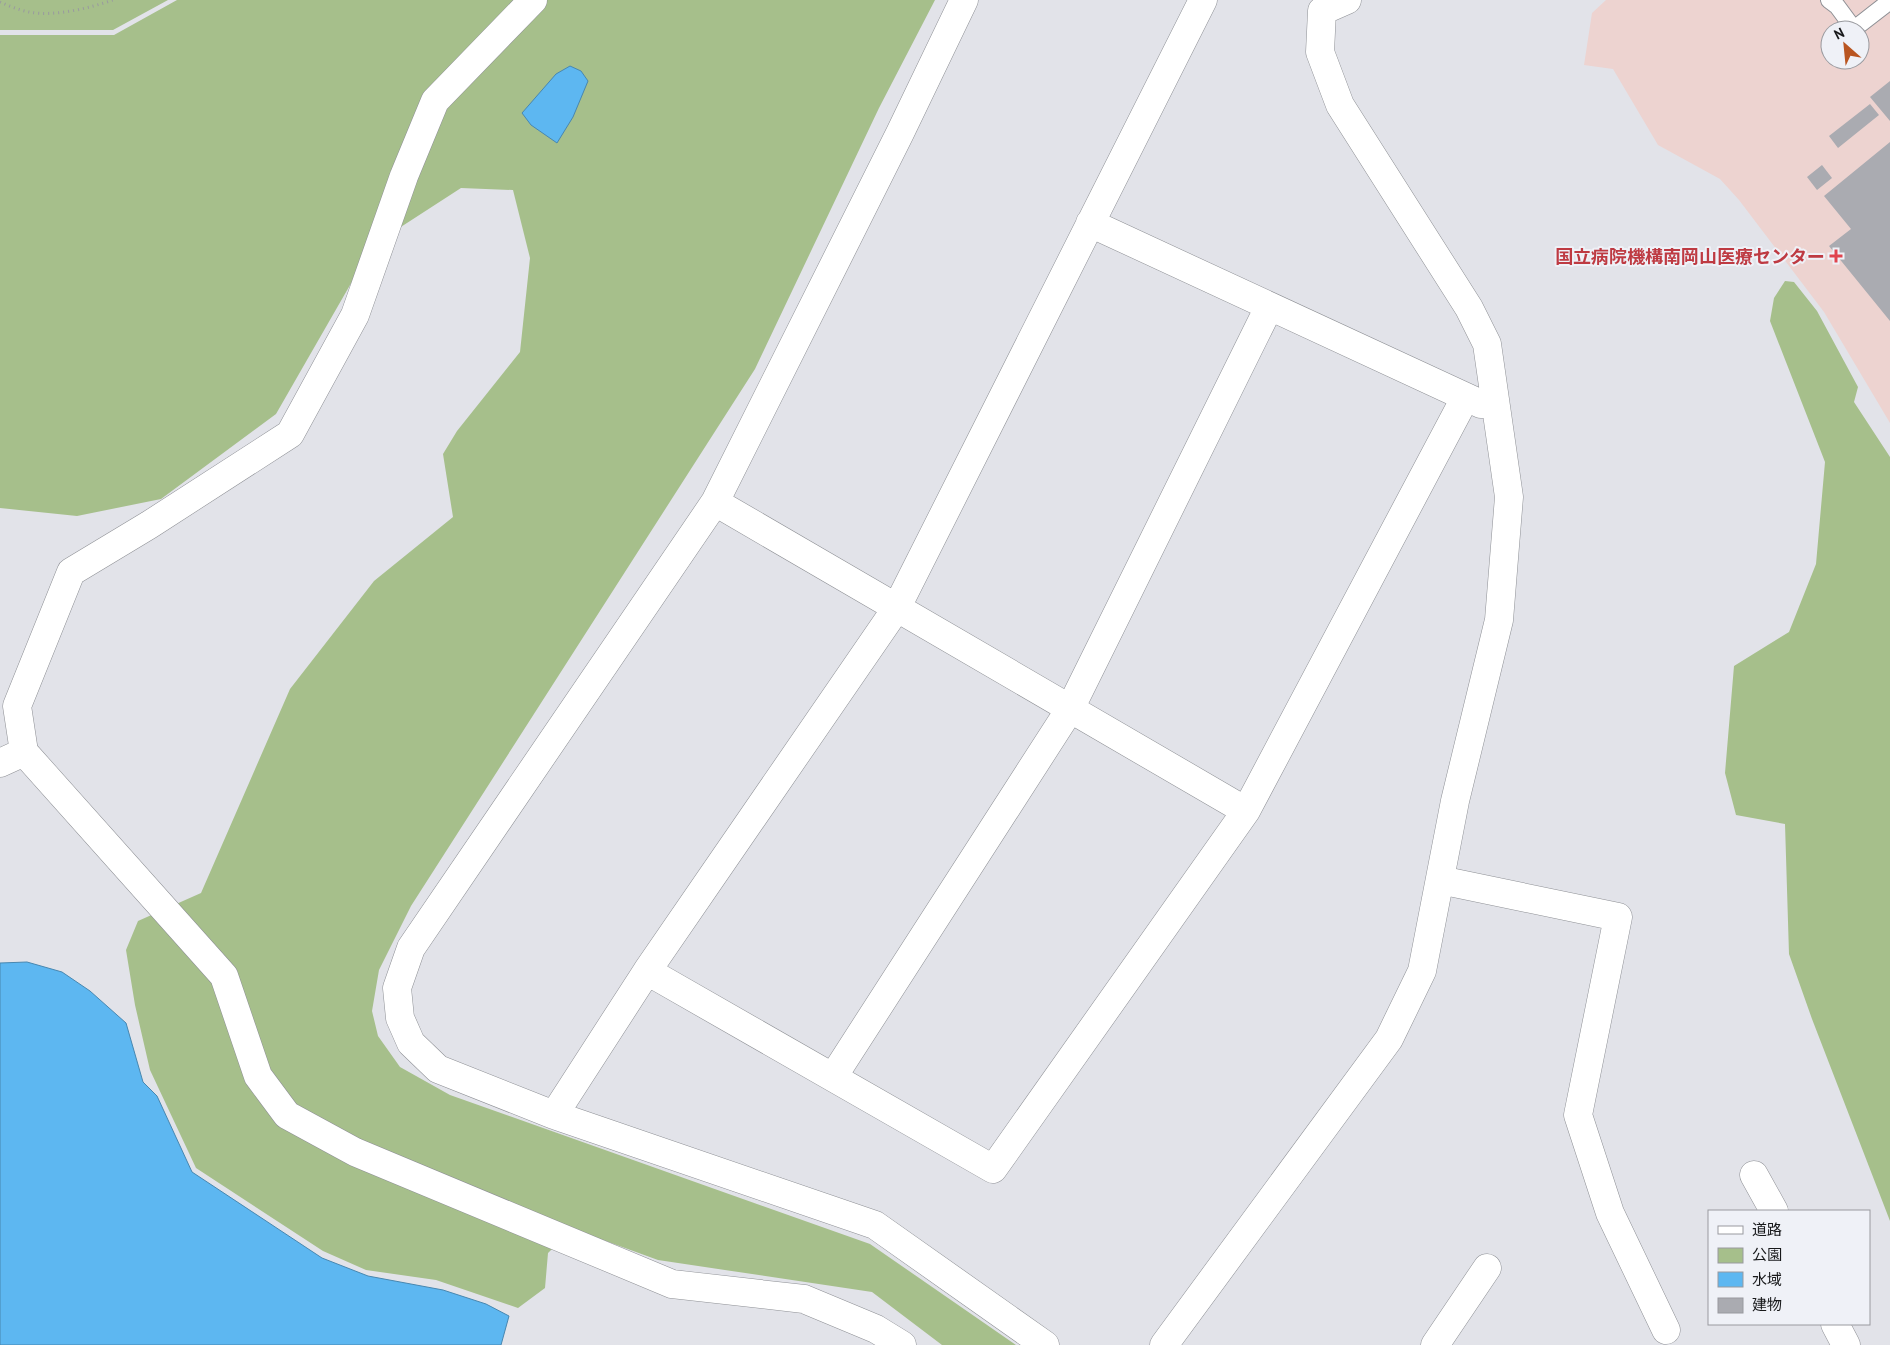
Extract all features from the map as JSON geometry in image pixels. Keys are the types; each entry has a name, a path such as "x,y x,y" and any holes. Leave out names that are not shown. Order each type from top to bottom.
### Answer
{"street":[{"path":"533,0 435,101 404,176 355,315 290,434 149,525 71,572 17,706 12,758 224,976 258,1076 287,1115 355,1152 672,1284 804,1299 876,1328 902,1345"},
{"path":"964,0 900,133 715,502 411,948 397,988 400,1018 411,1043 438,1069 554,1115 875,1225 1046,1345"},
{"path":"554,1115 647,971 896,609 1203,0"},
{"path":"1164,1345 1389,1039 1422,971 1455,801 1499,620 1509,497 1487,344 1469,308 1340,105 1320,52 1318,6 1347,0"},
{"path":"1090,224 1465,398 1497,410"},
{"path":"833,1077 1070,709 1269,307"},
{"path":"647,971 993,1169 1246,811 1465,398"},
{"path":"715,502 1246,811"},
{"path":"1440,880 1618,917 1578,1115 1610,1213 1666,1330"},
{"path":"1754,1175 1773,1210"},
{"path":"1435,1345 1487,1268"},
{"path":"1836,1325 1846,1345"}],"lane":[{"path":"1828,0 1837,6 1854,29 1890,1"}],"path":[{"path":"0,2 31,13 58,13 114,0"}],"shaded area":[{"name":"国立病院機構南岡山医療センター","path":"1606,0 1890,0 1890,423 1824,312 1739,200 1720,179 1658,145 1613,69 1584,65 1592,13"}],"green space":[{"path":"0,0 168,0 113,30 0,30"},
{"path":"177,0 935,0 879,108 755,369 411,906 379,970 372,1011 378,1036 400,1067 450,1095 870,1244 1016,1345 942,1345 872,1292 658,1260 592,1236 558,1243 548,1253 545,1288 518,1308 436,1280 366,1270 323,1251 196,1168 150,1070 135,1005 126,950 138,921 201,893 290,689 374,581 453,517 443,454 457,431 520,352 530,258 513,190 461,188 373,245 276,414 161,499 77,516 0,508 0,35 114,35"},
{"path":"1785,281 1794,282 1817,311 1858,387 1854,402 1890,457 1890,1221 1789,954 1785,824 1736,815 1725,773 1734,666 1789,632 1816,564 1825,462 1770,321 1774,298"}],"water":[{"path":"570,66 581,71 588,81 573,117 557,143 531,125 522,113 556,74"},
{"path":"27,962 62,972 90,991 126,1023 143,1082 157,1096 192,1172 322,1258 368,1276 443,1290 486,1304 509,1316 501,1345 0,1345 0,963"}],"building":[{"path":"1890,81 1890,121 1870,97"},
{"path":"1870,104 1879,115 1838,148 1829,136"},
{"path":"1890,142 1890,321 1829,246 1851,229 1824,196"},
{"path":"1822,165 1832,178 1817,190 1807,177"}],"place":[{"name":"国立病院機構南岡山医療センター","path":"1836,256"}]}
